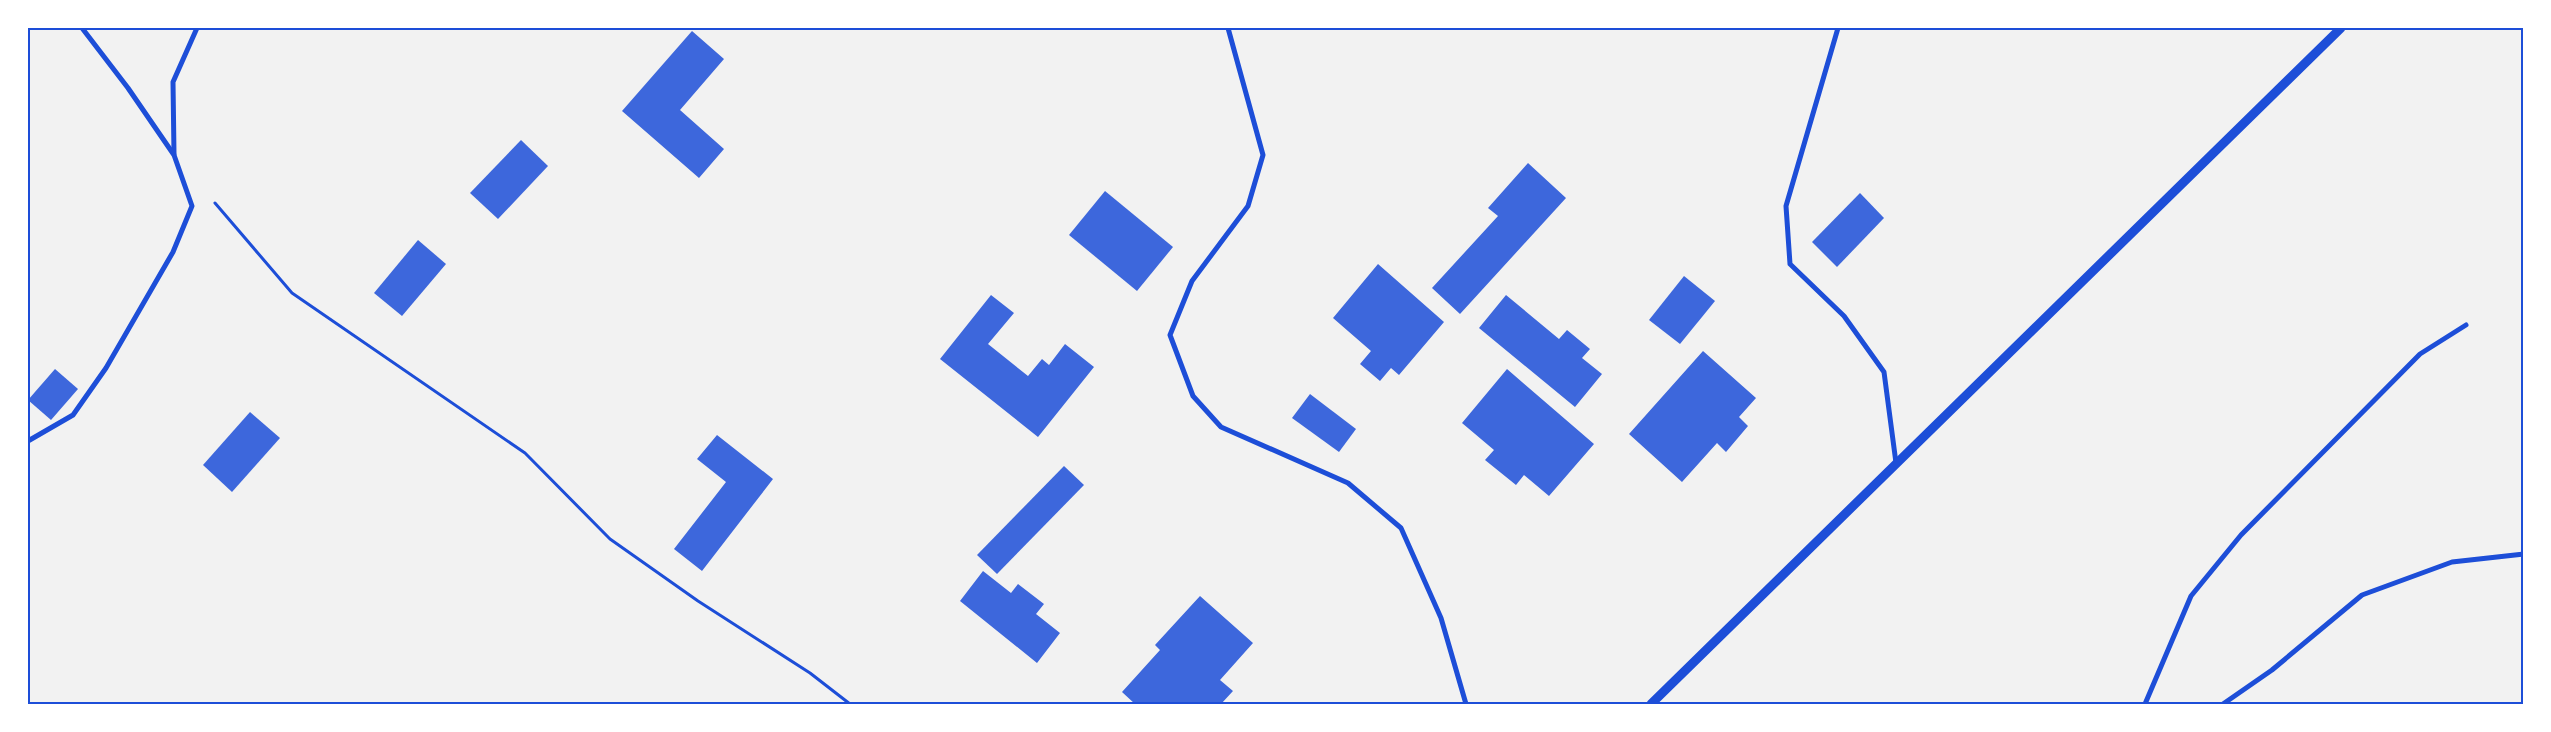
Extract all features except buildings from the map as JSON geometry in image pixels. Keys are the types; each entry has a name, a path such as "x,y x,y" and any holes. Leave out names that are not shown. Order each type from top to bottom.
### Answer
{"street":[{"path":"28,441 72,416 106,368 173,252 192,206 174,154 128,88 82,28"},
{"path":"174,154 173,82 197,28"},
{"path":"1228,28 1263,155 1248,206 1192,281 1170,335 1193,396 1221,427 1348,483 1401,528 1441,618 1466,704"},
{"path":"1838,28 1786,206 1790,264 1844,316 1884,372 1896,464"},
{"path":"1651,704 2341,28"},
{"path":"2145,704 2191,596 2241,535 2420,354 2466,325"},
{"path":"2222,704 2272,670 2362,595 2452,562 2524,554"}],"path":[{"path":"212,198 292,293 525,453 610,539 698,602 810,673 850,704"}]}
